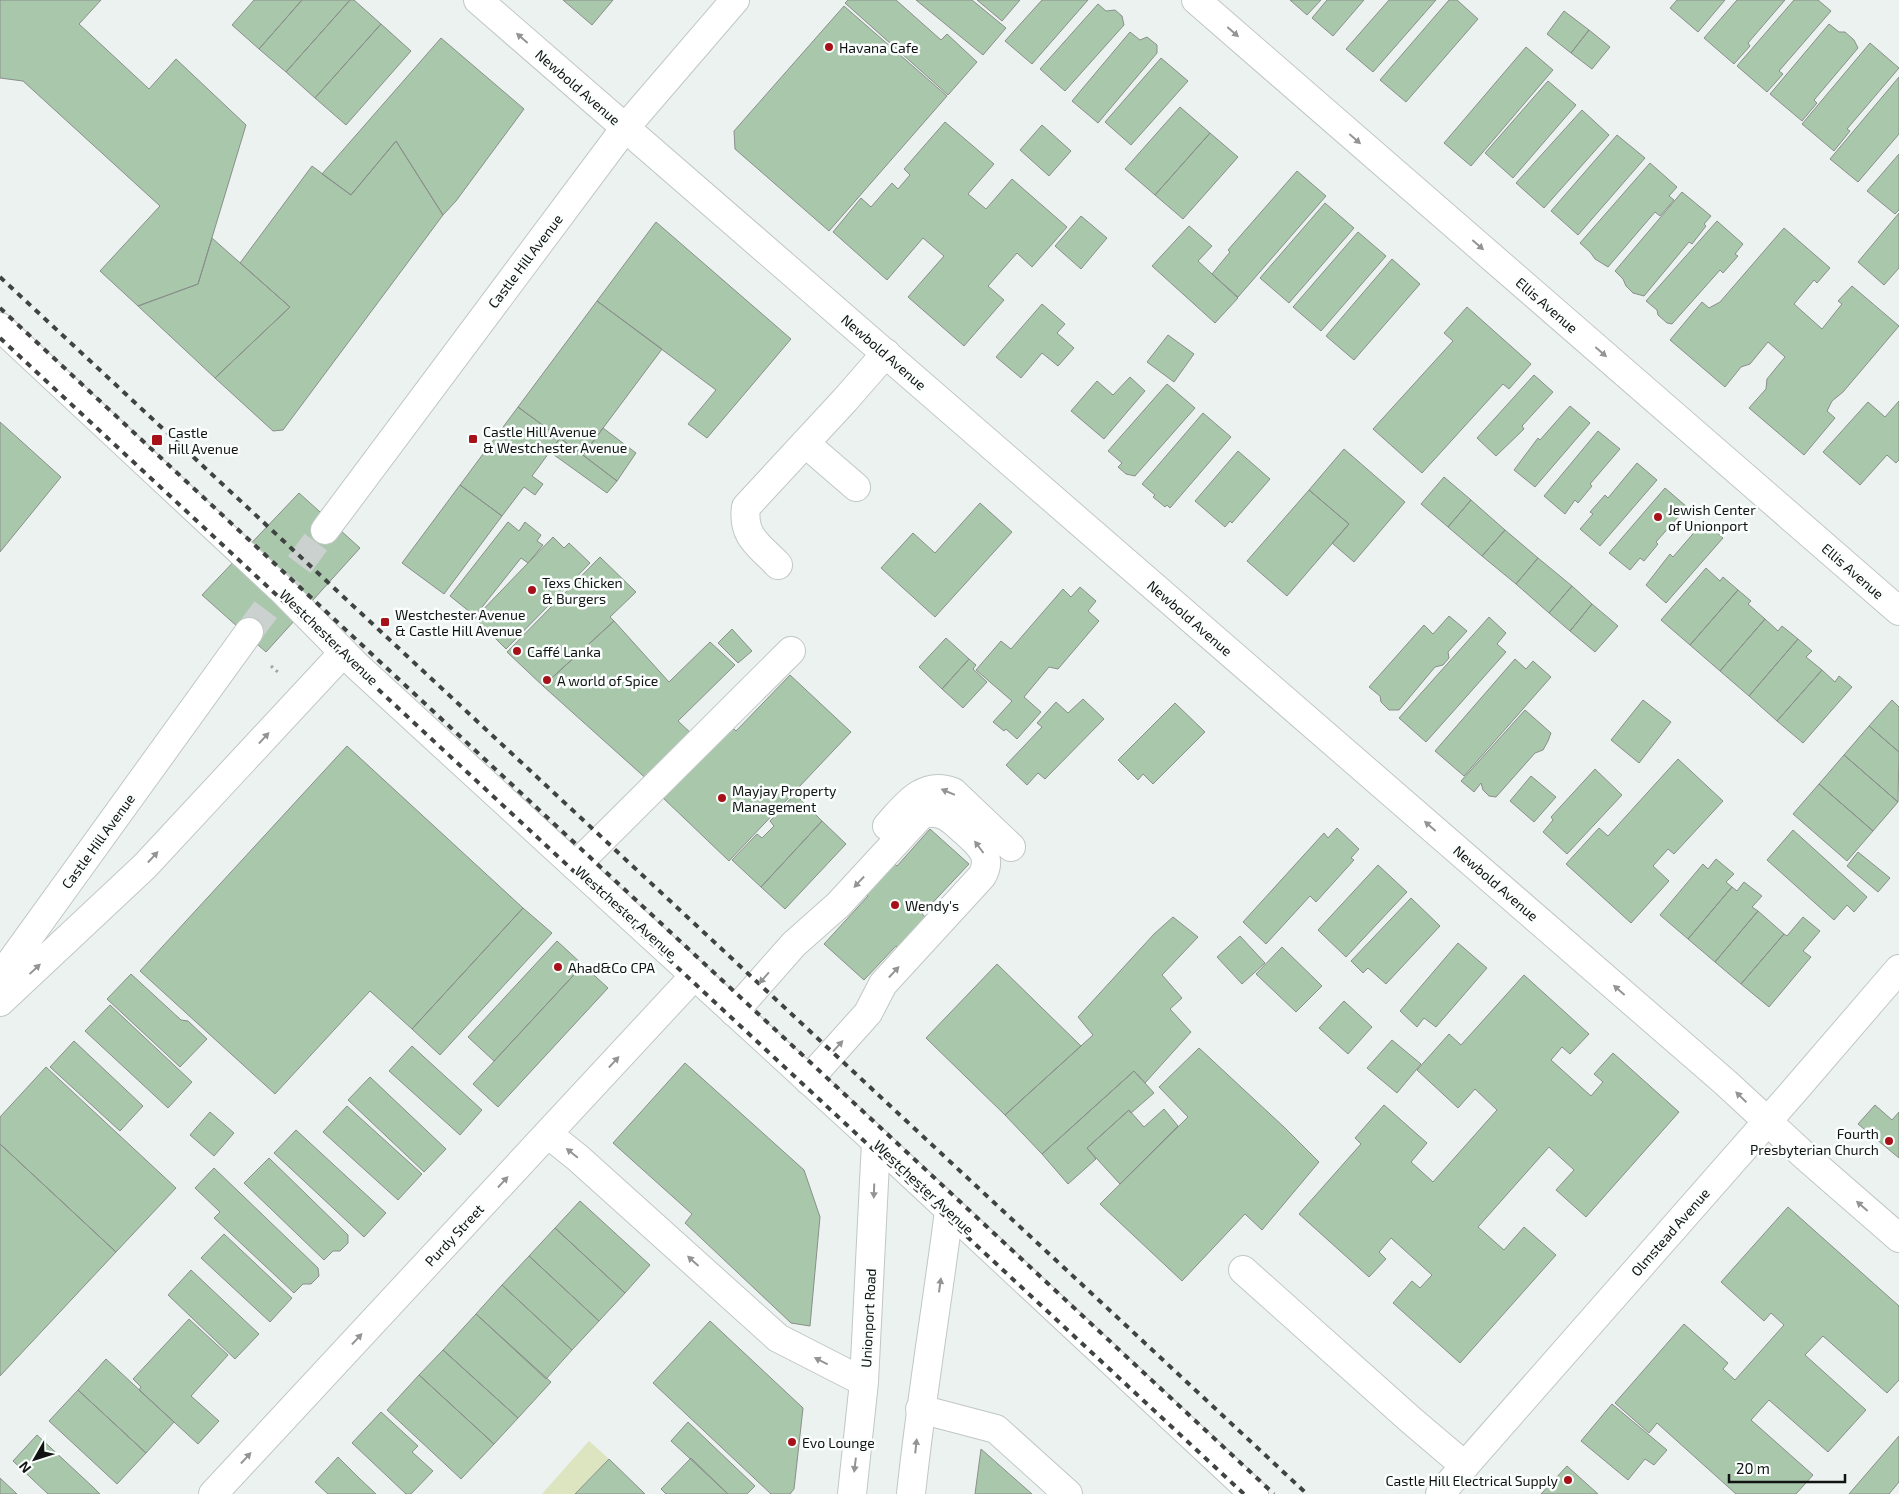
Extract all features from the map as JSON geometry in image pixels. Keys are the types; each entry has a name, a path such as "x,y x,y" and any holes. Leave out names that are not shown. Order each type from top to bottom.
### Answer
{"street":[{"name":"Newbold Avenue","path":"478,0 1711,1070 1899,1238"},
{"name":"Castle Hill Avenue","path":"325,530 625,128 735,0"},
{"name":"Ellis Avenue","path":"1196,0 1899,611"},
{"name":"Westchester Avenue","path":"0,327 280,589 343,653 876,1142 1254,1494"},
{"path":"778,565 750,537 744,521 746,507 886,353"},
{"path":"805,443 856,487"},
{"name":"Castle Hill Avenue","path":"0,977 249,632"},
{"path":"574,866 791,650"},
{"path":"0,1002 145,866 343,653"},
{"path":"794,944 834,881 916,795 934,788 944,788 953,792 1011,847"},
{"path":"734,1012 794,944 838,904 921,815 926,813 942,814 981,847 986,861 986,869 982,876 883,984 868,1013 808,1080"},
{"name":"Olmstead Avenue","path":"1440,1494 1899,969"},
{"name":"Purdy Street","path":"213,1494 694,975"},
{"path":"868,1013 896,997"},
{"path":"548,1134 578,1158 778,1338 864,1382"},
{"name":"Unionport Road","path":"852,1494 864,1382 876,1142"},
{"path":"910,1494 920,1410 949,1211"},
{"path":"1243,1270 1465,1466"},
{"path":"920,1410 996,1429 1068,1494"}],"green space":[{"path":"589,1441 609,1459 575,1494 542,1494"}],"building":[{"path":"0,0 101,0 79,24 149,89 176,59 246,125 198,284 138,306 100,271 160,206 23,81 0,78"},
{"path":"254,0 302,0 259,49 232,25"},
{"path":"302,0 350,0 286,72 259,49"},
{"path":"350,0 354,0 381,24 315,98 286,72"},
{"path":"563,0 613,0 592,25"},
{"path":"848,0 896,0 941,40 947,34 977,62 948,95 845,3"},
{"path":"916,0 972,0 1006,28 983,55"},
{"path":"977,0 1020,0 1002,21"},
{"path":"1042,0 1088,0 1032,64 1005,41"},
{"path":"1290,0 1321,0 1307,15"},
{"path":"1327,0 1364,0 1333,36 1312,18"},
{"path":"1389,0 1436,0 1373,72 1346,49"},
{"path":"1449,0 1457,0 1478,19 1406,102 1380,80"},
{"path":"1677,0 1725,0 1698,32 1670,8"},
{"path":"1737,0 1785,0 1748,43 1750,46 1734,64 1704,38"},
{"path":"1794,0 1818,0 1831,11 1779,71 1783,74 1767,92 1737,66"},
{"path":"1098,4 1106,11 1115,10 1122,16 1124,25 1065,91 1040,69"},
{"path":"844,6 947,96 829,231 735,149 734,131"},
{"path":"1564,11 1589,30 1571,53 1547,34"},
{"path":"381,24 411,51 346,125 315,98"},
{"path":"1829,24 1839,32 1845,32 1854,40 1858,48 1814,100 1817,103 1802,121 1770,94"},
{"path":"1589,30 1610,47 1592,69 1571,53"},
{"path":"1130,32 1140,40 1147,37 1157,45 1157,53 1098,123 1072,101"},
{"path":"441,38 524,109 456,201 443,215 396,141 351,195 322,174"},
{"path":"1870,43 1899,68 1847,129 1850,131 1834,151 1802,124"},
{"path":"1526,47 1553,70 1471,166 1444,143"},
{"path":"1161,58 1188,81 1131,145 1105,122"},
{"path":"1899,77 1899,134 1858,182 1830,159"},
{"path":"1548,81 1576,105 1513,178 1485,153"},
{"path":"1180,107 1210,133 1155,195 1125,169"},
{"path":"1582,110 1609,135 1544,208 1516,183"},
{"path":"945,122 994,164 968,194 986,209 1012,179 1067,227 1032,267 1017,253 988,286 1004,300 964,346 908,297 944,256 923,238 887,280 833,232 861,198 871,207 892,183 898,189 910,175 904,169"},
{"path":"1042,125 1071,151 1049,176 1020,150"},
{"path":"1210,133 1238,157 1183,219 1155,195"},
{"path":"1617,135 1645,158 1578,235 1551,211"},
{"path":"396,141 443,215 283,430 273,431 215,378 290,307 240,263 312,166 351,195"},
{"path":"1899,154 1899,210 1895,214 1867,191"},
{"path":"1650,163 1677,187 1669,196 1674,200 1660,216 1655,212 1608,267 1595,259 1580,243"},
{"path":"1297,171 1326,196 1238,297 1212,274 1230,252 1228,250"},
{"path":"1682,192 1711,216 1692,244 1689,242 1644,296 1633,293 1615,271"},
{"path":"1325,203 1354,228 1289,303 1260,278"},
{"path":"1899,213 1899,268 1884,285 1858,262"},
{"path":"1081,216 1107,238 1081,269 1055,246"},
{"path":"1717,221 1743,244 1735,254 1738,256 1723,273 1720,270 1672,324 1667,323 1658,315 1657,310 1646,301"},
{"path":"656,222 791,339 707,438 688,424 716,390 597,301"},
{"path":"1189,226 1212,246 1198,261 1238,298 1215,323 1152,266"},
{"path":"1784,228 1830,268 1817,283 1814,280 1794,304 1822,329 1842,304 1838,301 1852,286 1899,326 1843,392 1832,401 1827,411 1835,418 1804,455 1749,408 1766,389 1767,379 1785,357 1768,342 1750,364 1741,367 1725,387 1670,340 1702,302 1709,308 1720,302"},
{"path":"1358,232 1386,256 1321,331 1293,307"},
{"path":"212,238 290,307 215,378 138,306 198,284"},
{"path":"1392,259 1420,284 1354,360 1326,336"},
{"path":"597,301 662,349 583,455 518,407"},
{"path":"1042,304 1065,324 1057,333 1074,348 1058,366 1042,353 1021,378 996,357"},
{"path":"1467,307 1531,364 1509,389 1503,384 1422,473 1373,429 1453,341 1444,333"},
{"path":"1168,335 1194,354 1174,382 1147,362"},
{"path":"1534,375 1553,392 1522,426 1524,429 1496,456 1477,438"},
{"path":"1130,377 1145,391 1104,439 1071,411 1097,381 1113,395"},
{"path":"1167,384 1195,408 1135,476 1126,474 1118,467 1122,463 1108,451"},
{"path":"1899,401 1899,460 1896,463 1887,455 1860,485 1823,452 1868,402 1885,417"},
{"path":"1570,406 1590,423 1535,487 1514,470 1538,438 1540,440"},
{"path":"518,407 560,438 532,476 543,484 535,495 524,487 502,516 460,485"},
{"path":"1203,413 1231,437 1170,508 1167,505 1165,507 1142,484"},
{"path":"0,422 61,477 0,552"},
{"path":"603,428 636,453 617,481 583,455"},
{"path":"1598,431 1620,449 1590,484 1592,486 1578,503 1575,500 1565,514 1544,496"},
{"path":"560,438 617,481 607,493 550,452"},
{"path":"1344,449 1405,502 1354,562 1332,543 1349,524 1309,490"},
{"path":"1238,451 1270,479 1232,523 1230,521 1225,527 1195,501"},
{"path":"1637,463 1657,480 1600,546 1580,529 1593,514 1590,512 1605,495 1608,498"},
{"path":"1444,477 1471,500 1448,527 1421,504"},
{"path":"460,485 502,516 444,594 402,563"},
{"path":"1665,488 1687,507 1656,542 1658,544 1644,561 1640,558 1630,570 1609,553"},
{"path":"1309,490 1349,524 1287,596 1247,561"},
{"path":"299,493 360,548 266,652 202,595"},
{"path":"1471,500 1505,530 1482,556 1448,527"},
{"path":"980,503 1012,532 935,617 881,568 913,533 935,553"},
{"path":"1704,521 1723,538 1666,603 1646,585 1670,554 1673,557"},
{"path":"508,522 519,531 525,522 541,535 537,541 543,545 528,563 521,558 475,616 450,596"},
{"path":"1505,530 1538,558 1516,584 1482,556"},
{"name":"Texs Chicken & Burgers","path":"553,537 564,548 569,543 590,563 506,649 475,618"},
{"path":"600,557 636,592 610,617 614,621 543,686 507,652"},
{"path":"1538,558 1572,586 1549,613 1516,584"},
{"path":"1706,568 1720,581 1723,577 1738,590 1690,645 1661,620"},
{"path":"1572,586 1592,604 1570,631 1549,613"},
{"path":"1080,587 1096,601 1088,611 1099,621 1058,669 1049,667 1024,697 1041,712 1017,739 1006,729 1004,731 993,722 1012,701 976,670 1001,641 1011,649 1063,589 1071,597"},
{"path":"1738,590 1751,601 1748,604 1765,619 1720,671 1690,645"},
{"path":"1592,604 1618,626 1595,652 1570,631"},
{"path":"1449,616 1467,631 1448,652 1449,658 1443,665 1435,667 1399,710 1389,710 1381,702 1380,696 1369,687 1424,625 1433,634"},
{"path":"1489,617 1506,633 1497,644 1506,652 1426,742 1399,718"},
{"path":"1765,619 1778,631 1782,626 1798,639 1749,696 1720,671"},
{"path":"614,621 669,682 710,642 735,665 678,721 695,737 650,782 543,686"},
{"path":"732,629 752,651 738,663 718,643"},
{"path":"946,638 969,659 942,689 919,667"},
{"path":"1798,639 1812,651 1806,657 1822,670 1777,721 1749,696"},
{"path":"969,659 976,665 973,669 987,682 963,708 942,689"},
{"path":"1515,659 1526,669 1533,661 1551,677 1464,776 1435,751"},
{"path":"1822,670 1835,682 1839,676 1852,687 1803,743 1777,721"},
{"path":"790,675 851,732 729,861 661,796 729,724 736,731"},
{"path":"1083,699 1104,719 1045,779 1038,773 1027,785 1006,765 1042,727 1037,723 1056,702 1068,713"},
{"path":"1643,700 1671,722 1639,763 1611,740"},
{"path":"1892,700 1899,707 1899,752 1869,726"},
{"path":"1175,703 1205,732 1153,784 1143,774 1138,780 1118,760"},
{"path":"1525,710 1551,733 1543,750 1535,753 1496,797 1489,796 1483,790 1481,783 1474,792 1461,781"},
{"path":"1869,726 1899,752 1898,802 1844,755"},
{"path":"347,746 523,908 412,1029 370,991 275,1094 140,971"},
{"path":"1844,755 1898,802 1873,831 1819,784"},
{"path":"1678,759 1723,801 1674,854 1668,849 1653,866 1669,881 1631,923 1566,864 1599,828 1608,836"},
{"path":"1595,769 1622,795 1567,854 1543,832 1553,820 1551,817"},
{"path":"1531,776 1556,797 1534,822 1510,801"},
{"path":"1819,784 1873,831 1847,861 1793,814"},
{"path":"795,794 822,821 761,887 732,860 757,834 762,838 774,826 770,821"},
{"path":"822,821 846,844 785,909 761,887"},
{"path":"1337,828 1359,849 1351,858 1354,860 1316,902 1310,896 1266,944 1243,922 1324,833 1328,838"},
{"name":"Wendy's","path":"930,829 969,864 922,914 931,922 903,953 896,946 864,980 824,944 868,896 865,894 891,860 897,866"},
{"path":"1793,830 1867,897 1854,912 1847,905 1834,920 1767,860"},
{"path":"1858,852 1890,878 1878,892 1847,866"},
{"path":"1716,859 1734,874 1726,882 1732,887 1688,939 1660,915 1703,864 1708,869"},
{"path":"1378,865 1407,892 1346,957 1318,930"},
{"path":"1744,882 1762,896 1752,907 1758,911 1715,962 1688,939 1732,887 1737,891"},
{"path":"1411,898 1440,926 1386,984 1368,968 1363,973 1351,961"},
{"path":"523,908 552,933 440,1055 412,1029"},
{"path":"1758,911 1784,934 1741,984 1715,962"},
{"path":"1173,917 1198,937 1162,975 1182,998 1170,1009 1191,1032 1145,1083 1134,1071 1042,1154 1005,1115 1093,1035 1078,1017 1154,934"},
{"path":"1803,917 1820,931 1803,951 1811,957 1769,1007 1741,984 1784,934 1787,936"},
{"path":"1240,936 1265,963 1242,984 1217,957"},
{"path":"557,941 583,965 494,1061 468,1037"},
{"path":"1458,943 1487,968 1436,1027 1424,1018 1417,1027 1400,1011"},
{"path":"1282,947 1322,986 1296,1012 1256,974"},
{"path":"997,964 1081,1046 1005,1115 926,1038"},
{"path":"583,965 608,988 498,1107 473,1084"},
{"path":"131,974 181,1020 188,1021 207,1039 180,1067 107,999"},
{"path":"1524,975 1589,1034 1570,1054 1562,1047 1551,1060 1591,1096 1603,1082 1594,1074 1613,1053 1679,1112 1586,1217 1556,1190 1574,1170 1549,1147 1478,1227 1504,1250 1524,1227 1556,1255 1460,1363 1393,1303 1412,1281 1420,1288 1432,1275 1391,1238 1379,1252 1386,1259 1369,1277 1299,1214 1361,1144 1355,1138 1384,1105 1427,1143 1411,1162 1433,1182 1497,1110 1475,1089 1458,1108 1417,1070 1449,1034 1461,1045"},
{"path":"1344,1001 1372,1027 1348,1054 1319,1028"},
{"path":"110,1005 192,1082 168,1108 85,1031"},
{"path":"1392,1040 1421,1064 1397,1093 1367,1068"},
{"path":"74,1041 143,1106 120,1131 50,1067"},
{"path":"412,1046 482,1110 460,1135 389,1071"},
{"path":"1199,1048 1319,1162 1262,1230 1245,1214 1182,1281 1100,1204 1188,1117 1159,1087"},
{"path":"685,1063 804,1170 820,1217 810,1326 791,1323 685,1223 692,1214 613,1143"},
{"path":"46,1067 176,1188 116,1252 0,1144 0,1117"},
{"path":"1134,1071 1154,1093 1131,1113 1129,1110 1087,1148 1096,1159 1068,1184 1042,1154"},
{"path":"370,1077 446,1149 424,1172 348,1100"},
{"name":"Fourth Presbyterian Church","path":"1875,1105 1892,1120 1899,1112 1899,1158 1858,1124"},
{"path":"347,1106 422,1174 398,1200 323,1132"},
{"path":"1164,1109 1178,1126 1120,1184 1087,1148 1129,1110 1144,1127"},
{"path":"210,1112 234,1133 214,1156 190,1135"},
{"path":"296,1130 386,1213 364,1237 274,1153"},
{"path":"0,1144 116,1252 0,1376"},
{"path":"269,1158 348,1235 348,1243 340,1251 333,1251 324,1260 244,1183"},
{"path":"214,1168 318,1268 319,1276 311,1284 303,1284 294,1293 214,1218 220,1212 195,1188"},
{"path":"580,1201 650,1265 625,1293 555,1228"},
{"path":"1788,1207 1899,1306 1899,1380 1887,1393 1823,1336 1805,1355 1866,1410 1828,1452 1769,1400 1751,1420 1813,1475 1796,1494 1736,1494 1657,1423 1649,1433 1615,1403 1684,1324 1728,1363 1723,1369 1735,1380 1784,1325 1771,1313 1764,1321 1721,1282"},
{"path":"555,1228 625,1293 599,1321 529,1256"},
{"path":"224,1234 292,1298 270,1322 201,1258"},
{"path":"529,1256 599,1321 572,1350 502,1285"},
{"path":"191,1270 259,1334 235,1359 168,1295"},
{"path":"502,1285 572,1350 546,1379 476,1314"},
{"path":"476,1314 551,1382 518,1418 443,1350"},
{"path":"189,1319 228,1355 191,1396 219,1421 198,1444 139,1390 141,1387 133,1379"},
{"path":"710,1321 803,1408 794,1489 790,1494 771,1494 653,1383"},
{"path":"443,1350 518,1418 494,1444 419,1375"},
{"path":"106,1359 174,1422 146,1453 78,1390"},
{"path":"419,1375 494,1444 461,1479 387,1410"},
{"path":"78,1390 146,1453 117,1484 49,1421"},
{"path":"1612,1404 1667,1450 1654,1465 1645,1459 1628,1480 1581,1441"},
{"path":"381,1412 418,1446 412,1452 433,1471 411,1494 406,1494 352,1443"},
{"path":"688,1422 755,1486 747,1494 728,1494 671,1441"},
{"path":"37,1435 100,1494 48,1494 13,1461"},
{"path":"1899,1436 1899,1482 1889,1494 1849,1494"},
{"path":"981,1449 1032,1494 975,1494"},
{"path":"338,1457 376,1494 328,1494 315,1482"},
{"path":"691,1458 728,1494 666,1494 661,1489"},
{"path":"609,1459 645,1494 575,1494"},
{"name":"Castle Hill Electrical Supply","path":"1567,1466 1598,1494 1541,1494"},
{"path":"0,1478 17,1494 0,1494"}],"tunnel":[{"path":"249,632 325,530"}],"railway":[{"path":"0,277 1307,1494"},
{"path":"0,308 1274,1494"},
{"path":"0,338 1244,1494"}],"place":[{"name":"Havana Cafe","path":"829,47"},
{"name":"Castle Hill Avenue & Westchester Avenue","path":"473,439"},
{"name":"Castle Hill Avenue","path":"157,440"},
{"name":"Jewish Center of Unionport","path":"1658,517"},
{"name":"Texs Chicken & Burgers","path":"532,590"},
{"name":"Westchester Avenue & Castle Hill Avenue","path":"385,622"},
{"name":"Caffé Lanka","path":"517,651"},
{"name":"A world of Spice","path":"547,680"},
{"name":"Mayjay Property Management","path":"722,798"},
{"name":"Wendy's","path":"895,905"},
{"name":"Ahad&Co CPA","path":"558,967"},
{"name":"Fourth Presbyterian Church","path":"1889,1141"},
{"name":"Evo Lounge","path":"792,1442"},
{"name":"Castle Hill Electrical Supply","path":"1568,1480"}]}
